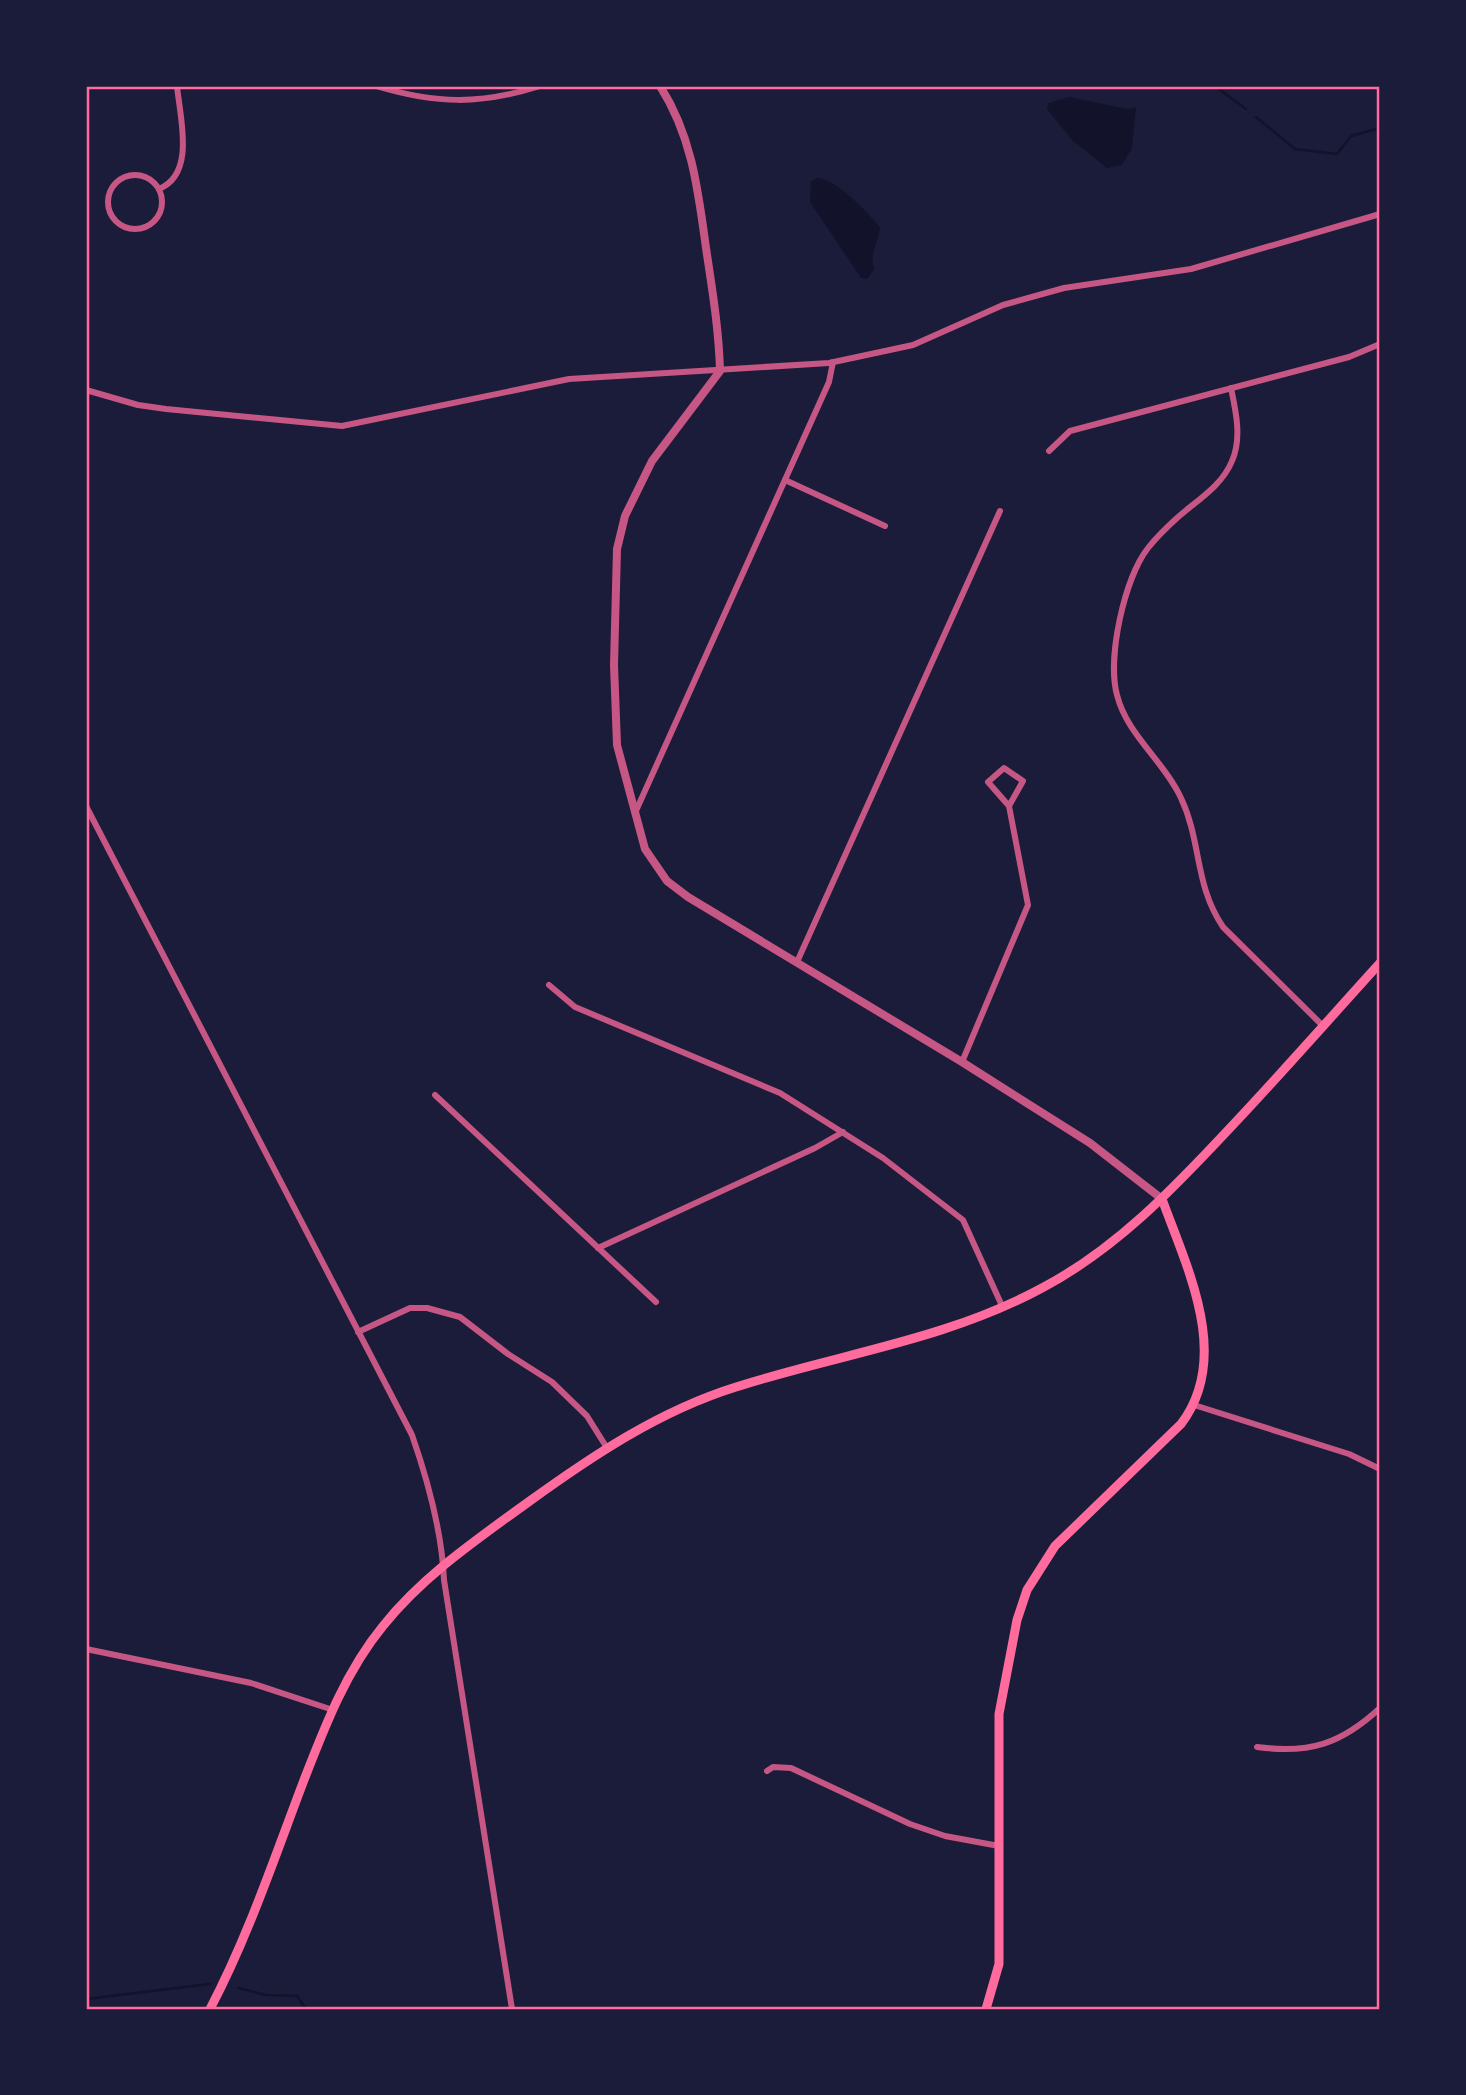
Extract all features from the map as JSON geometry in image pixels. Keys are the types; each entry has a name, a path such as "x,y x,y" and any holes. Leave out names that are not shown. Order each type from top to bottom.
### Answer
{"main road":[{"path":"210,2009 223,1985 333,1710 354,1669 382,1627 444,1564 607,1448 730,1389 921,1338 1003,1308 1045,1287 1111,1244 1162,1199 1380,964"},
{"path":"986,2009 999,1964 999,1714 1027,1590 1055,1546 1157,1449 1194,1405 1202,1376 1201,1320 1162,1199"}],"street":[{"path":"159,189 170,184 182,164 177,86"},
{"path":"376,86 414,97 447,102 506,96 540,86"},
{"path":"660,86 673,105 690,149 710,276 720,370 652,461 625,516 619,537 615,720 620,760 645,849 667,881 688,897 962,1062 1106,1154 1162,1199"},
{"path":"143,176 159,189 161,210 148,226 127,228 111,215 109,194 122,178 143,176"},
{"path":"86,390 138,405 166,409 342,426 569,379 833,362 913,345 1003,305 1064,288 1191,269 1380,214"},
{"path":"1049,451 1070,431 1349,357 1380,344"},
{"path":"635,813 829,382 833,362"},
{"path":"1231,388 1237,420 1233,461 1217,482 1146,550 1115,639 1114,680 1123,714 1168,775 1181,798 1195,838 1203,889 1214,915 1248,953 1323,1026"},
{"path":"785,480 885,526"},
{"path":"797,962 1000,511"},
{"path":"962,1062 1028,905 1009,806 988,782 1004,768 1023,780 1009,806"},
{"path":"86,806 412,1435 421,1461 444,1564 512,2009"},
{"path":"550,985 575,1007 760,1083 815,1112 915,1181 963,1220 1003,1308"},
{"path":"435,1095 656,1302"},
{"path":"598,1248 815,1148 843,1132"},
{"path":"358,1332 410,1308 427,1308 460,1317 508,1354 552,1382 587,1416 607,1448"},
{"path":"1194,1405 1349,1454 1380,1469"},
{"path":"86,1649 251,1683 333,1710"},
{"path":"1257,1747 1284,1750 1329,1744 1363,1723 1380,1707"},
{"path":"767,1771 773,1767 791,1768 910,1824 945,1836 999,1846"}],"shaded area":[{"path":"1069,97 1127,109 1136,107 1132,148 1122,165 1107,168 1072,140 1047,109 1049,103"},
{"path":"817,178 842,190 880,227 873,253 874,269 867,279 861,278 810,202 811,181"}],"waterway":[{"path":"1215,86 1246,109"},
{"path":"1256,117 1295,149 1337,154 1351,136 1380,128"},
{"path":"86,1999 210,1984"},
{"path":"238,1988 266,1995 297,1996 306,2009"}]}
